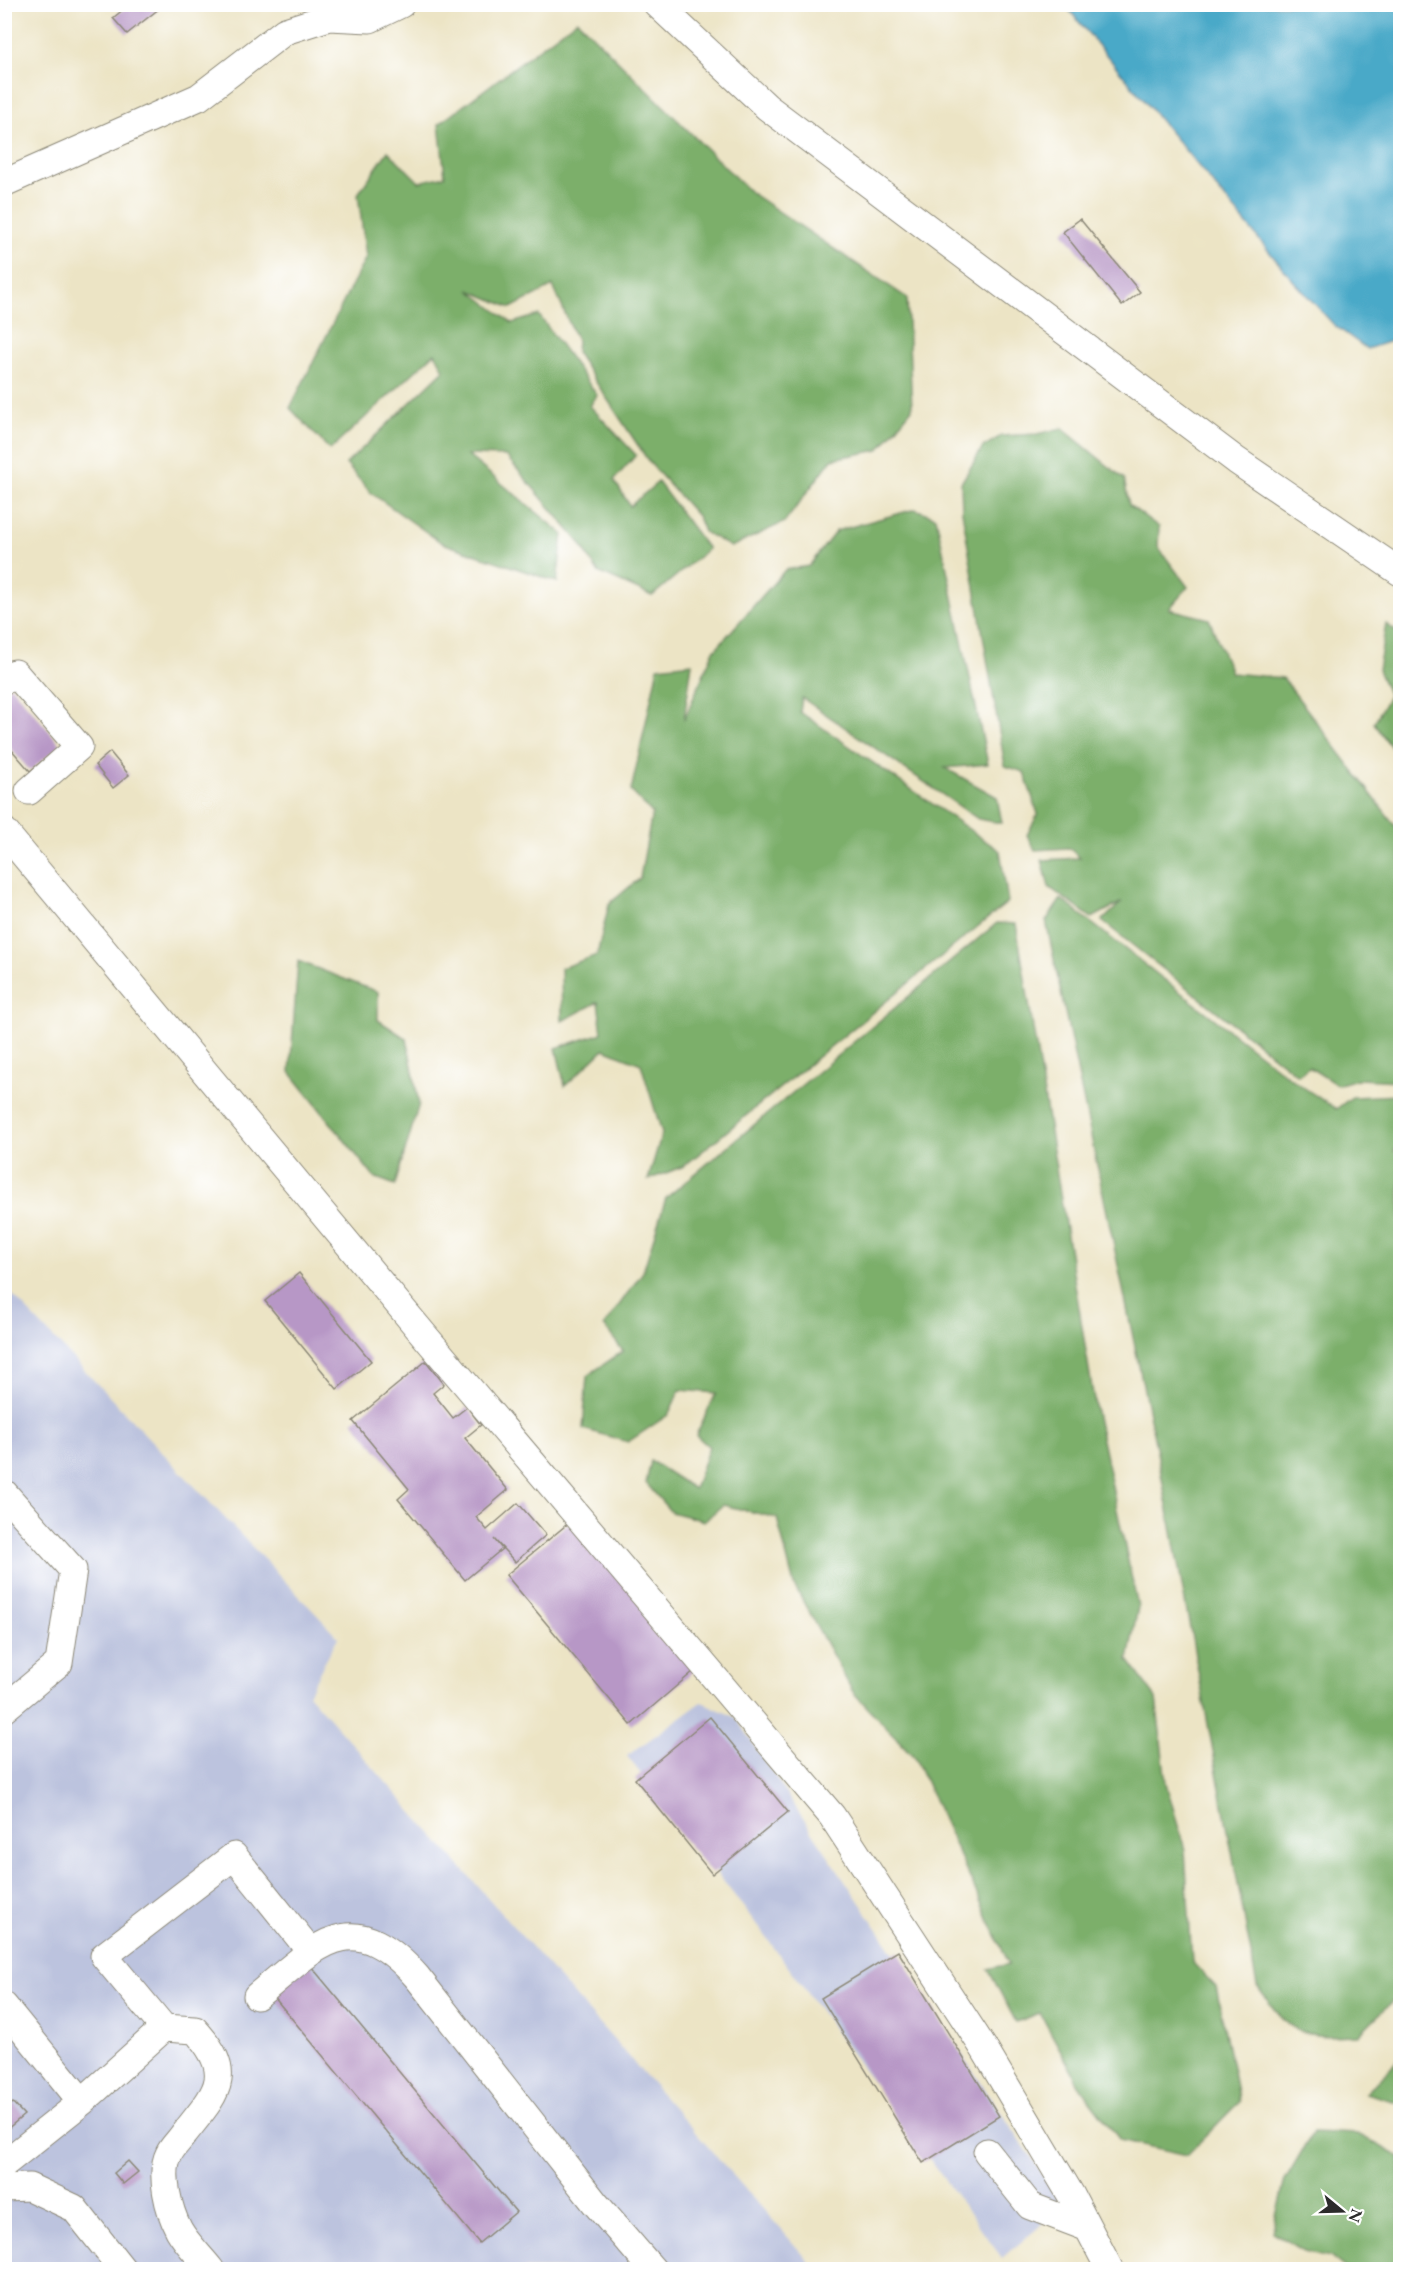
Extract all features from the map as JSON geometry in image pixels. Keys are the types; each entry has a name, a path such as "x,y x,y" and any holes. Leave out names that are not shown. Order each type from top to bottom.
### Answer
{"lane":[{"path":"4,183 199,97 285,31 329,17 370,19 401,4"},
{"path":"657,4 767,107 1237,461 1401,572"},
{"path":"6,678 15,673 80,747 29,791"},
{"path":"4,831 424,1335 832,1816 983,2047 1110,2270"},
{"path":"4,1493 73,1570 59,1663 4,1709"},
{"path":"164,2028 104,1956 234,1856 311,1952"},
{"path":"257,1996 324,1942 354,1936 379,1943 400,1958 596,2203 653,2270"},
{"path":"4,2006 82,2102"},
{"path":"4,2164 82,2102 164,2028 195,2030 212,2049 220,2073 211,2100 169,2154 166,2178 170,2205 180,2231 211,2270"},
{"path":"987,2152 1030,2206 1088,2228"},
{"path":"4,2188 29,2187 74,2208 123,2270"}],"shaded area":[{"path":"4,1286 338,1637 308,1694 816,2269 5,2269"},
{"path":"702,1702 735,1717 1064,2206 1002,2258 764,1934 627,1756"}],"green space":[{"path":"577,20 750,192 907,298 912,409 879,450 832,459 785,522 731,547 704,532 698,517 649,462 576,352 577,341 553,286 511,308 469,290 512,323 539,315 597,395 590,406 636,455 614,480 630,506 658,482 708,549 652,596 598,572 580,543 506,456 467,455 563,534 557,582 442,543 371,493 346,464 444,370 435,353 330,450 290,408 366,257 358,194 388,151 419,182 445,176 439,124"},
{"path":"1062,428 1124,479 1129,505 1159,527 1158,547 1188,587 1169,609 1209,619 1231,673 1283,678 1400,832 1400,1081 1357,1079 1337,1085 1309,1067 1298,1075 1102,921 1122,902 1092,918 1049,887 1042,860 1080,858 1069,848 1035,850 1027,835 1038,814 1024,772 1005,766 962,511 961,483 983,447 1001,436 1037,434"},
{"path":"915,509 936,517 988,764 945,768 997,797 1002,823 978,819 802,698 800,712 1000,851 1008,902 684,1166 648,1180 662,1133 641,1064 604,1049 565,1086 556,1048 602,1033 598,1002 562,1021 561,968 597,955 609,904 640,878 652,813 631,791 658,667 692,663 684,720 713,652 785,570 809,566 836,531"},
{"path":"1386,624 1400,634 1400,760 1374,723 1389,696 1378,670"},
{"path":"1061,899 1294,1081 1336,1109 1352,1097 1400,1095 1400,1142 1394,1151 1400,1155 1400,1994 1358,2035 1321,2036 1298,2030 1279,2015 1257,1986 1157,1452 1046,921"},
{"path":"997,923 1016,924 1096,1412 1138,1607 1128,1660 1156,1698 1166,1783 1185,1850 1192,1962 1216,1987 1239,2102 1187,2155 1120,2140 1084,2093 1040,2013 1016,2022 988,1969 1009,1964 915,1758 853,1692 794,1585 777,1518 723,1505 704,1521 671,1512 646,1483 651,1461 694,1489 709,1447 696,1435 716,1393 680,1390 668,1415 628,1442 583,1429 587,1376 623,1351 604,1326 643,1272 666,1198"},
{"path":"298,961 378,992 378,1020 407,1039 419,1104 395,1185 374,1177 290,1072"},
{"path":"1400,2059 1400,2103 1365,2093"},
{"path":"1313,2132 1358,2134 1400,2157 1400,2269 1345,2269 1330,2257 1304,2251 1272,2232 1285,2180"}],"water":[{"path":"1065,5 1400,5 1400,338 1367,349 1334,325 1291,278"}],"building":[{"path":"130,4 165,4 127,34 113,18"},
{"path":"1080,219 1140,292 1122,306 1063,232"},
{"path":"11,686 61,745 30,771 4,741 4,691"},
{"path":"110,752 129,775 113,788 95,765"},
{"path":"299,1273 371,1361 337,1389 265,1301"},
{"path":"426,1361 444,1384 433,1393 453,1418 467,1407 481,1425 465,1438 508,1490 476,1517 487,1530 518,1503 546,1535 515,1562 494,1539 502,1549 465,1580 398,1499 409,1489 353,1421"},
{"path":"577,1516 701,1665 631,1725 506,1575"},
{"path":"710,1717 788,1812 712,1874 635,1779"},
{"path":"898,1951 999,2116 923,2163 821,1998"},
{"path":"310,1965 516,2212 479,2243 273,1996"},
{"path":"13,2103 24,2115 7,2129 4,2110"},
{"path":"128,2161 138,2172 123,2184 114,2173"}]}
